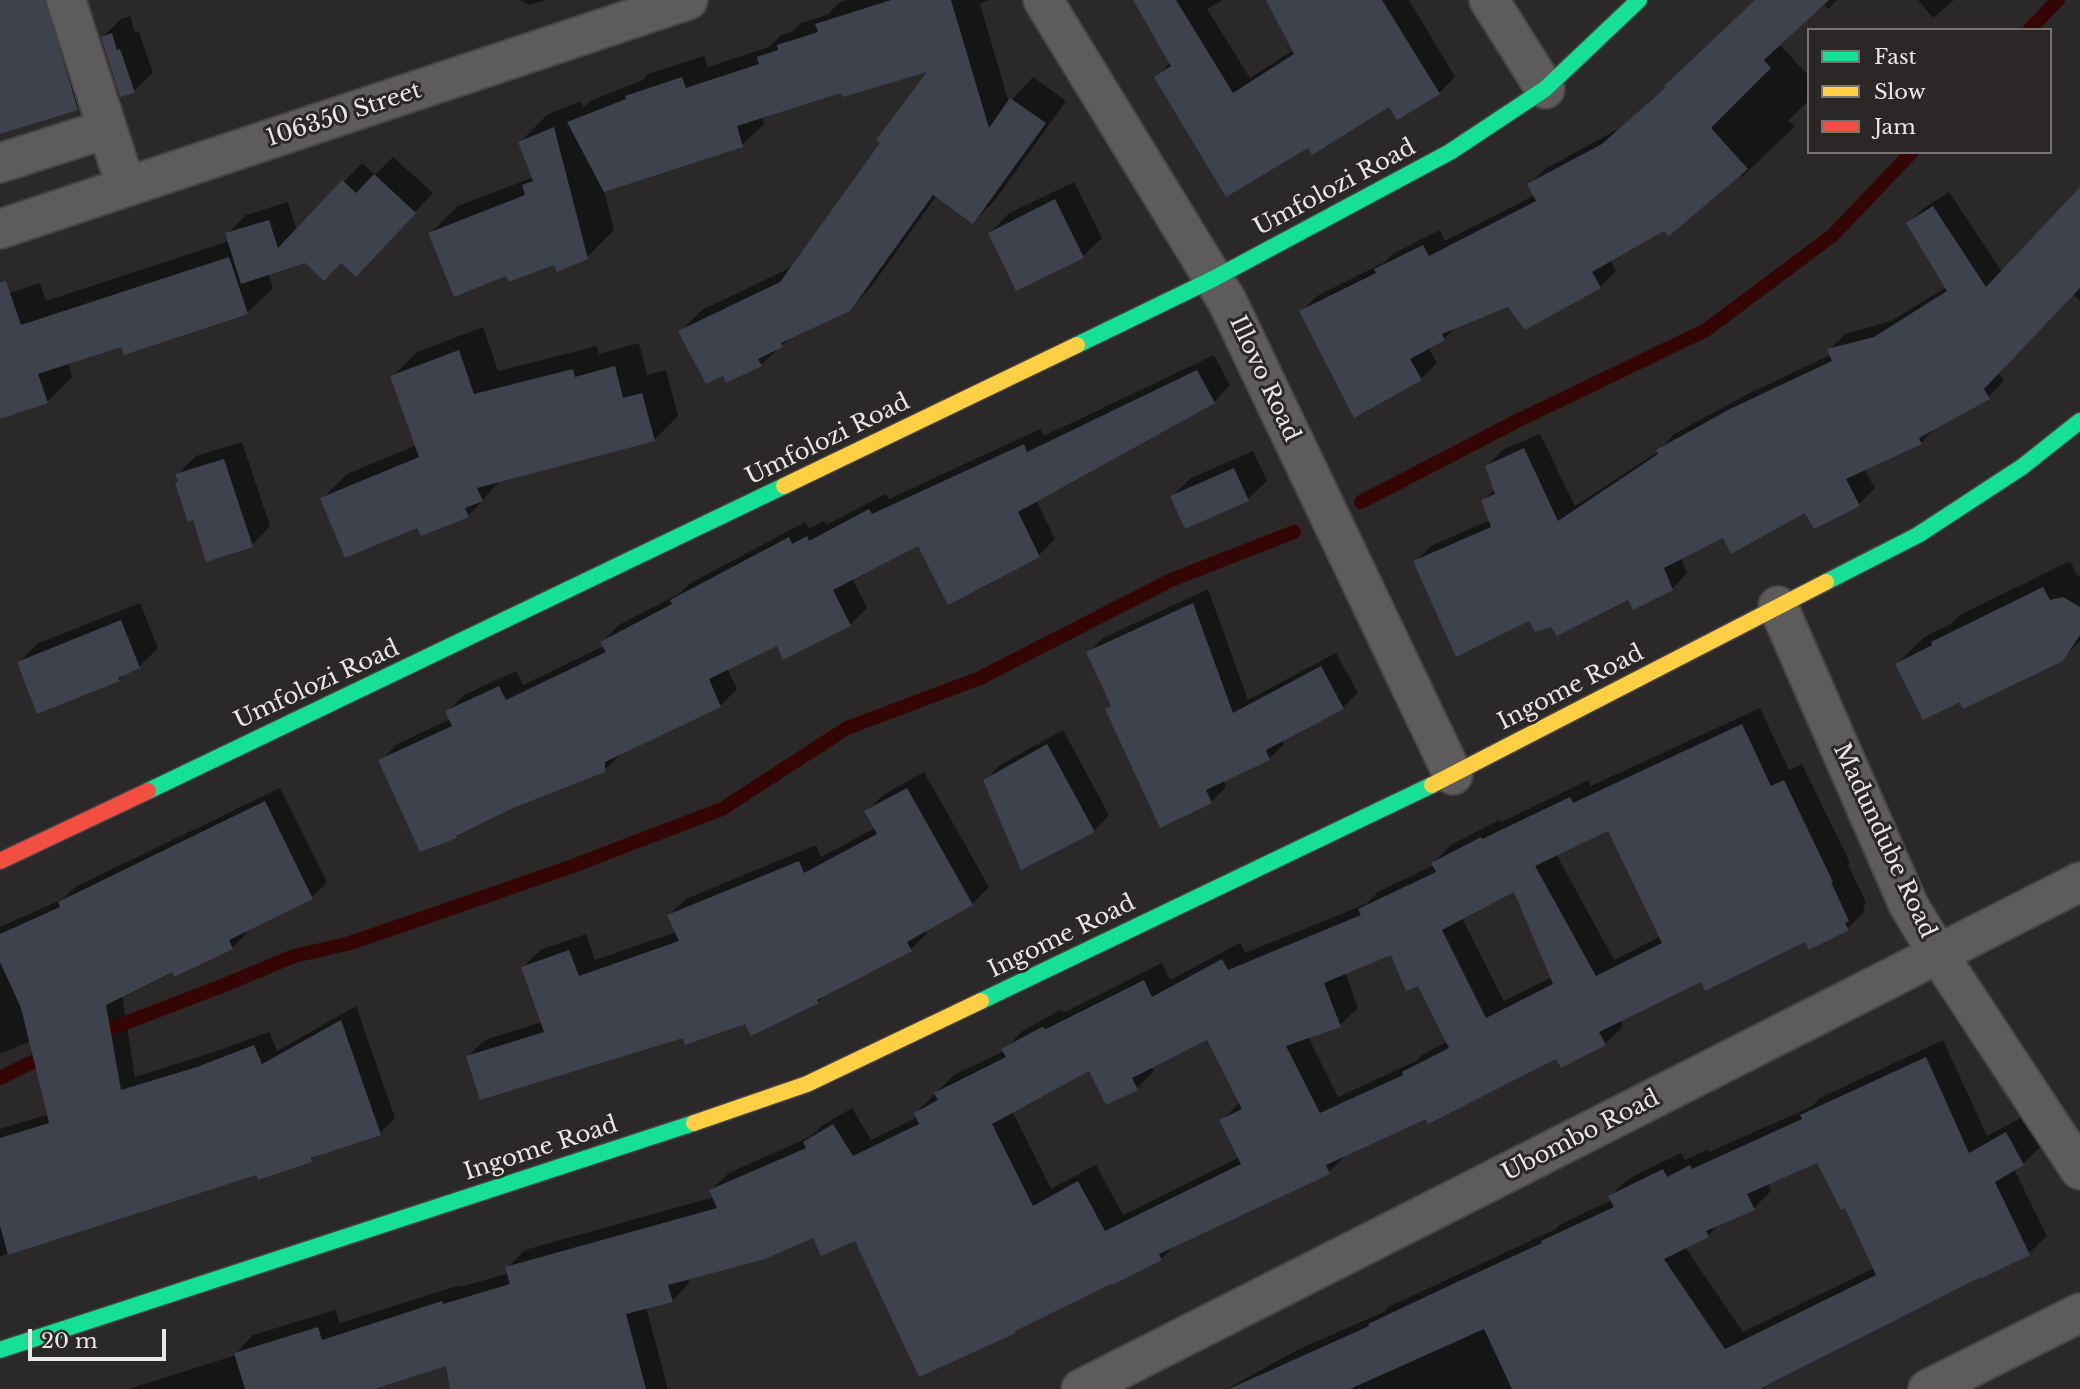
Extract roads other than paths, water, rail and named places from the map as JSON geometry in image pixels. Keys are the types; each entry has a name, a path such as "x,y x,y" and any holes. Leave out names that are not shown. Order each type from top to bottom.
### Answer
{"street":[{"path":"66,0 126,187"},
{"name":"106350 Street","path":"0,229 688,0"},
{"name":"Illovo Road","path":"1043,0 1227,301 1452,775"},
{"path":"1489,0 1545,89"},
{"name":"Umfolozi Road","path":"0,861 1213,279 1450,152 1545,89 1639,0"},
{"path":"0,163 106,129"},
{"name":"Ingome Road","path":"0,1350 807,1084 1452,775 1918,535 2022,467 2080,421"},
{"name":"Madundube Road","path":"1778,606 1908,904 2080,1170"},
{"name":"Ubombo Road","path":"1081,1389 2080,883"},
{"path":"1928,1389 2080,1313"}],"waterway":[{"path":"2031,28 2058,0"},
{"path":"1361,502 1515,422 1706,330 1833,235 1910,154"},
{"path":"94,1035 294,956 347,944 403,925 570,867 722,809 847,728 980,678 1171,580 1294,532"},
{"path":"0,1078 49,1054"}]}
